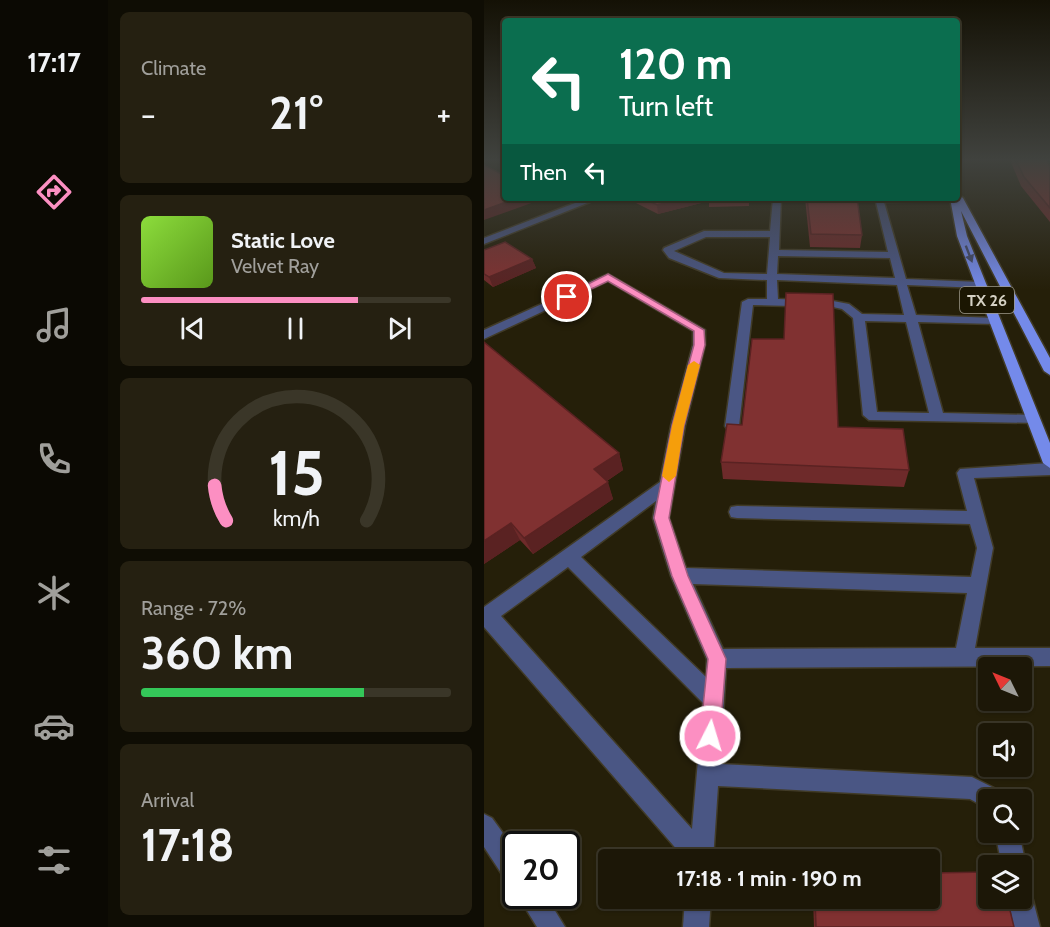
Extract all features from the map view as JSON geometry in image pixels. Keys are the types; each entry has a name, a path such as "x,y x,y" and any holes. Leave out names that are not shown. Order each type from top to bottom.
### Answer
{"main road":[{"name":"TX 26","path":"955,203 962,236 1050,463"},
{"name":"TX 26","path":"961,203 1050,371"}],"street":[{"path":"484,241 580,203"},
{"path":"773,303 772,277 777,203"},
{"path":"880,203 937,418"},
{"path":"775,234 704,234 668,250 673,256 724,276 981,285"},
{"path":"774,253 893,255"},
{"path":"484,335 608,277 699,330 699,345 678,426 661,518 680,576 717,659 702,849"},
{"path":"732,426 748,302 839,305 853,310 859,317 870,415 1033,420"},
{"path":"859,317 995,321"},
{"path":"964,657 985,548 966,473 1050,469"},
{"path":"667,485 486,617 692,849"},
{"path":"737,512 976,518"},
{"path":"569,557 713,698"},
{"path":"680,576 978,585"},
{"path":"717,659 1050,657"},
{"path":"707,774 972,788 978,791"},
{"path":"484,826 502,852"},
{"path":"539,909 552,927"},
{"path":"696,927 697,909"},
{"path":"1023,909 1027,927"}],"building":[{"path":"484,203 503,203 484,210"},
{"path":"808,203 858,203 862,235 811,234"},
{"path":"505,242 532,259 489,277 484,274 484,250"},
{"path":"786,293 833,294 838,427 903,429 909,470 721,462 727,424 742,425 752,339 784,339"},
{"path":"484,342 619,453 594,469 608,482 524,538 511,523 484,541"},
{"path":"978,872 978,909 1010,909 1014,927 816,927 815,909 940,909 940,873"}],"slow traffic":[{"path":"669,476 678,426 694,365"}],"route":[{"path":"567,297 608,277 699,330 699,345 678,426 661,518 680,576 717,659 710,736"}]}
